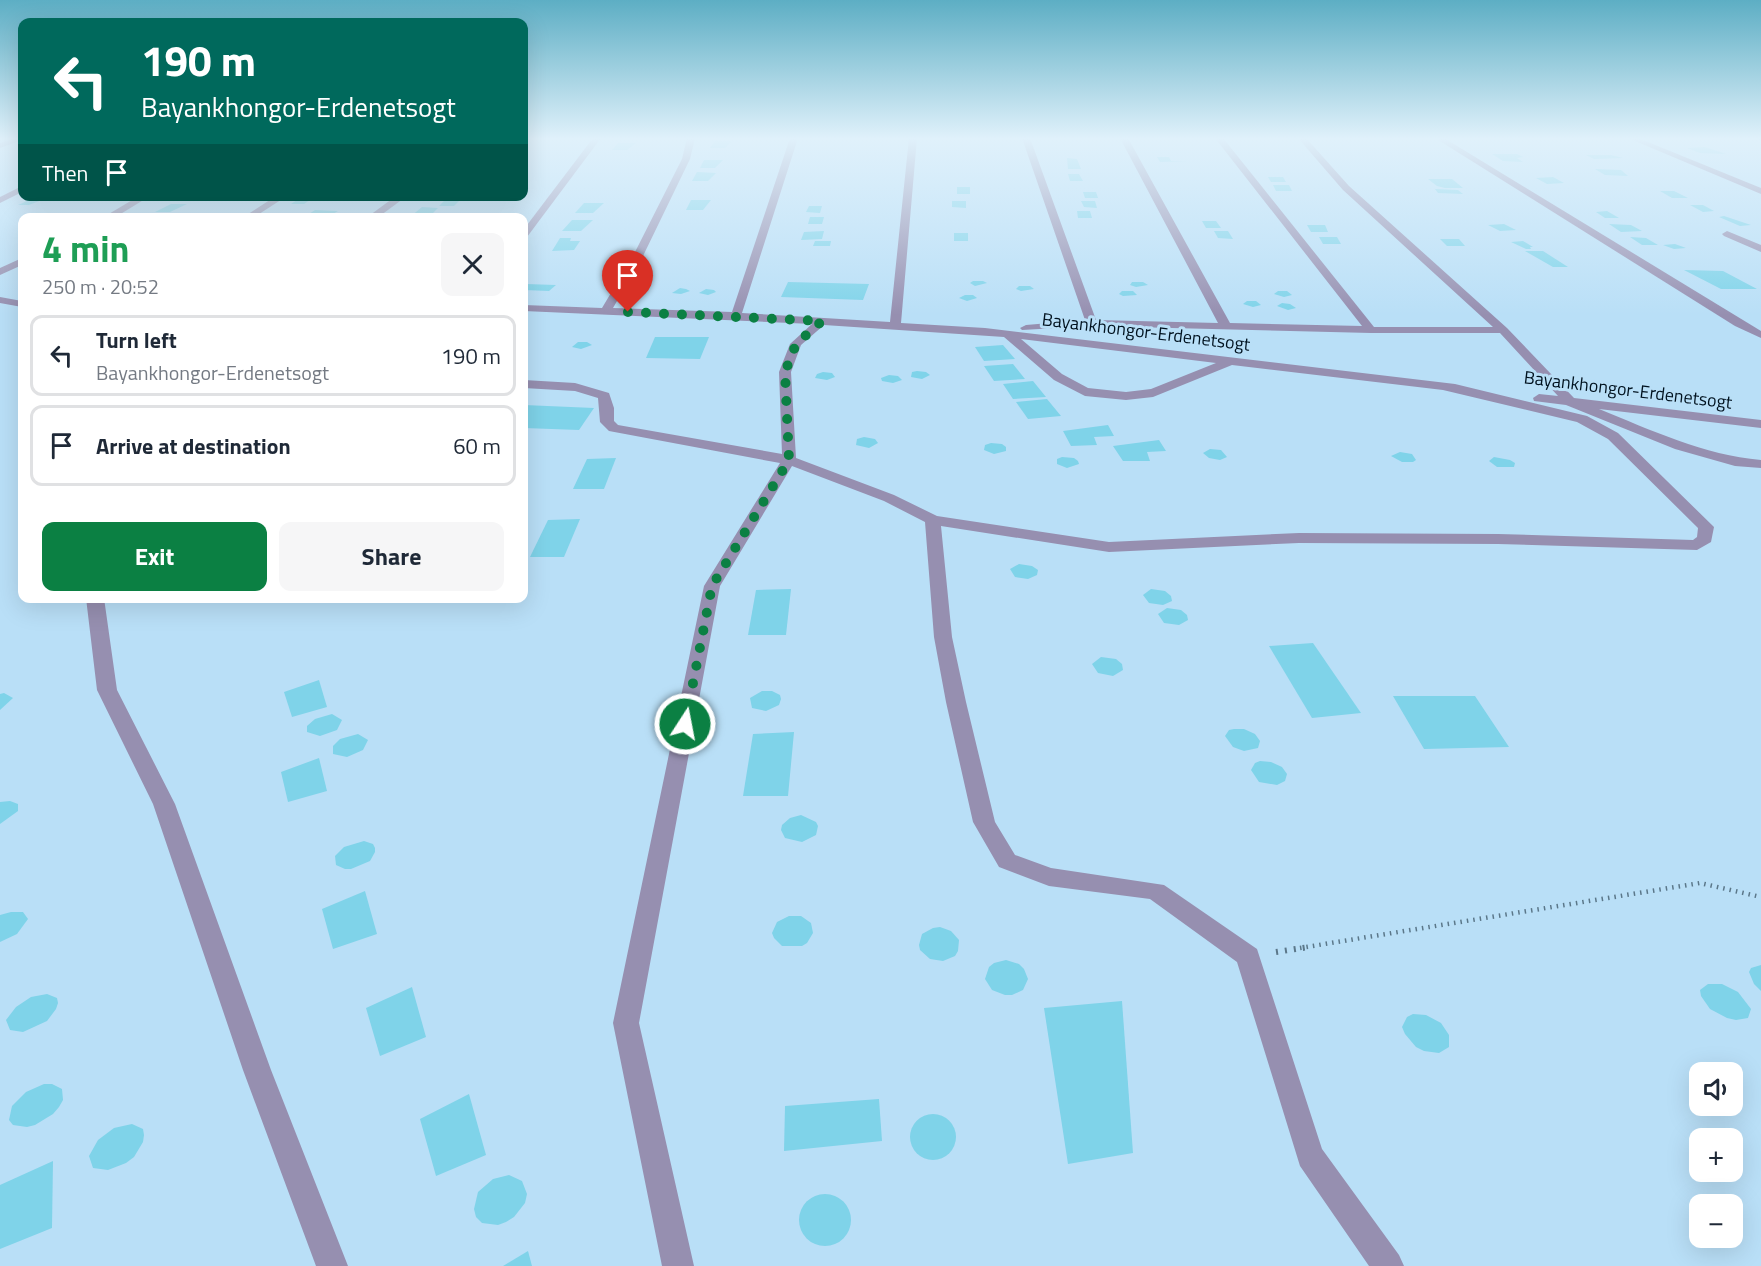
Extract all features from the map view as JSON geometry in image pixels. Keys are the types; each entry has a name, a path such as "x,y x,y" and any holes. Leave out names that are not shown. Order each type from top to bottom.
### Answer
{"street":[{"path":"528,231 553,197"},
{"path":"606,311 638,256 667,197"},
{"path":"736,316 775,197"},
{"path":"895,324 907,197"},
{"path":"1047,197 1092,323"},
{"path":"1156,197 1226,327"},
{"path":"1266,197 1371,330"},
{"path":"1356,197 1503,330 1570,402 1680,446 1735,462 1761,464"},
{"path":"1534,197 1739,324 1761,334"},
{"path":"115,213 137,201"},
{"path":"254,213 275,201"},
{"path":"378,213 396,201"},
{"path":"1727,234 1761,249"},
{"path":"0,272 18,263"},
{"path":"0,300 18,303"},
{"name":"Bayankhongor-Erdenetsogt","path":"528,308 736,316 985,331 1761,424"},
{"path":"678,1266 626,1023 712,586 789,460 785,372 796,344 822,321"},
{"path":"985,331 1092,323 1371,330 1503,330"},
{"path":"1008,334 1059,376 1085,392 1126,396 1153,393 1232,361"},
{"path":"528,384 577,386 591,390 604,396 607,422 614,428 789,460 889,498 933,520 1109,548 1299,538 1498,539 1697,545 1705,538 1706,527 1612,436 1582,419 1445,387"},
{"path":"933,520 943,637 956,702 984,822 1007,861 1049,876 1156,891 1248,956 1310,1156 1388,1266"},
{"path":"96,603 107,690 164,804 257,1070 332,1266"}],"path":[{"path":"1248,956 1700,883 1761,897"}],"building":[{"path":"691,200 711,200 703,210 686,210"},
{"path":"27,201 39,201 29,205 18,205"},
{"path":"296,201 308,201 304,204 291,204"},
{"path":"444,201 459,201 454,206 439,206"},
{"path":"952,201 966,201 966,208 952,207"},
{"path":"1081,201 1095,201 1097,208 1084,207"},
{"path":"584,203 604,203 593,213 575,213"},
{"path":"171,204 187,204 170,212 155,212"},
{"path":"1690,205 1703,205 1714,211 1703,212"},
{"path":"809,206 822,206 820,213 806,212"},
{"path":"422,207 438,208 433,213 415,213"},
{"path":"315,210 338,211 334,213 310,213"},
{"path":"1077,211 1090,211 1092,218 1078,218"},
{"path":"1607,211 1619,218 1605,218 1596,212"},
{"path":"1724,216 1751,225 1740,226 1719,217"},
{"path":"810,217 824,217 822,224 808,224"},
{"path":"572,220 593,220 581,231 562,231"},
{"path":"1202,221 1216,221 1221,228 1206,228"},
{"path":"1504,224 1516,230 1500,231 1488,225"},
{"path":"1609,224 1631,225 1642,231 1621,232"},
{"path":"1307,225 1325,225 1328,232 1311,232"},
{"path":"824,231 822,239 801,240 804,232"},
{"path":"1214,231 1228,231 1233,239 1218,238"},
{"path":"954,233 968,233 968,241 954,241"},
{"path":"1319,237 1337,237 1341,244 1323,244"},
{"path":"1630,237 1646,238 1658,245 1642,245"},
{"path":"560,238 580,241 574,250 552,251"},
{"path":"1440,239 1459,239 1465,246 1447,246"},
{"path":"815,241 831,241 830,246 813,246"},
{"path":"1523,241 1533,247 1526,249 1511,242"},
{"path":"1675,244 1686,248 1674,249 1663,245"},
{"path":"1525,251 1543,251 1568,267 1553,267"},
{"path":"1684,270 1723,271 1757,289 1721,289"},
{"path":"973,281 987,283 975,286 970,283"},
{"path":"788,282 869,284 863,300 781,297"},
{"path":"1132,282 1143,282 1148,285 1136,287 1130,285"},
{"path":"528,284 556,285 549,291 528,290"},
{"path":"1019,286 1030,286 1034,289 1021,291 1016,289"},
{"path":"680,288 690,291 681,294 672,293"},
{"path":"706,289 716,292 708,295 699,293"},
{"path":"1122,291 1133,291 1137,295 1123,296 1119,294"},
{"path":"1278,291 1287,291 1292,295 1284,297 1274,294"},
{"path":"973,295 977,298 967,301 959,298"},
{"path":"1247,301 1256,301 1261,305 1253,307 1243,304"},
{"path":"1282,303 1296,308 1288,310 1277,306"},
{"path":"655,337 709,337 700,359 646,358"},
{"path":"578,342 587,342 592,345 581,349 572,347"},
{"path":"1003,345 1015,359 984,361 975,347"},
{"path":"1013,364 1025,379 994,381 984,366"},
{"path":"917,371 930,375 922,379 911,377 912,372"},
{"path":"832,373 835,377 827,380 815,378 817,374"},
{"path":"889,375 898,376 902,380 893,383 882,381 881,378"},
{"path":"1033,381 1046,397 1013,399 1003,384"},
{"path":"1047,399 1061,416 1028,419 1016,402"},
{"path":"528,405 594,408 579,430 528,428"},
{"path":"1108,425 1114,436 1094,437 1097,445 1071,446 1063,431"},
{"path":"864,437 875,439 878,443 869,448 856,445 857,439"},
{"path":"1159,440 1166,451 1147,452 1150,461 1123,461 1113,446"},
{"path":"1002,444 1006,447 1006,451 994,454 984,450 985,445"},
{"path":"1210,449 1221,450 1227,457 1220,460 1209,458 1203,453"},
{"path":"1400,452 1412,454 1416,460 1402,462 1391,456"},
{"path":"1494,457 1510,460 1515,463 1514,467 1497,467 1489,461"},
{"path":"616,458 604,489 573,489 587,459"},
{"path":"1074,458 1079,464 1067,468 1057,464 1057,459"},
{"path":"580,519 564,557 530,557 548,520"},
{"path":"1019,564 1032,566 1038,570 1037,575 1028,579 1015,577 1010,569"},
{"path":"791,589 786,635 748,635 756,590"},
{"path":"1151,589 1165,591 1171,596 1172,601 1163,605 1149,603 1143,595"},
{"path":"1167,608 1181,610 1187,615 1188,620 1179,625 1164,623 1158,614"},
{"path":"1313,643 1361,713 1312,718 1269,646"},
{"path":"1101,657 1116,659 1122,664 1123,670 1113,676 1098,673 1092,664"},
{"path":"319,680 327,707 292,717 284,692"},
{"path":"762,691 772,691 780,695 779,705 766,711 752,708 750,698"},
{"path":"4,693 13,698 0,710 0,694"},
{"path":"1393,696 1475,696 1509,747 1424,749"},
{"path":"332,714 342,720 337,730 320,736 307,732 307,726 315,719"},
{"path":"1244,729 1255,734 1260,741 1258,748 1244,751 1233,747 1225,736 1229,730"},
{"path":"794,732 788,796 743,796 753,734"},
{"path":"358,734 368,740 363,750 347,757 333,754 333,746 340,739"},
{"path":"319,758 327,791 288,802 281,772"},
{"path":"1271,762 1282,767 1287,774 1285,781 1277,785 1259,782 1251,770 1255,763"},
{"path":"10,801 18,804 18,811 0,824 0,802"},
{"path":"801,815 816,822 818,826 816,835 802,842 785,838 781,830 782,825 790,818"},
{"path":"364,841 373,844 375,848 370,861 351,869 336,865 335,856 344,847"},
{"path":"365,891 377,934 333,949 322,909"},
{"path":"23,912 28,919 17,934 0,942 0,915"},
{"path":"789,916 801,916 811,923 813,933 807,943 802,946 782,946 774,938 772,933 777,922"},
{"path":"940,927 951,931 959,940 955,956 943,961 930,959 920,950 919,945 922,934"},
{"path":"1006,960 1019,964 1028,979 1023,990 1012,995 992,990 985,979 989,967"},
{"path":"1761,965 1761,991 1754,984 1749,972 1751,968"},
{"path":"1708,984 1722,984 1738,992 1751,1009 1748,1018 1736,1020 1727,1018 1710,1009 1701,996 1700,990"},
{"path":"412,987 426,1037 380,1056 366,1008"},
{"path":"47,994 57,998 58,1003 47,1021 23,1032 10,1030 6,1020 16,1007 31,997"},
{"path":"1122,1001 1133,1153 1068,1164 1044,1008"},
{"path":"1413,1014 1426,1015 1441,1023 1449,1035 1449,1047 1439,1053 1424,1051 1416,1047 1402,1027 1407,1017"},
{"path":"44,1084 52,1084 62,1089 63,1100 59,1107 53,1114 35,1125 27,1127 13,1125 9,1120 12,1106 26,1092"},
{"path":"469,1094 486,1155 436,1176 420,1119"},
{"path":"879,1099 882,1141 784,1151 785,1106"},
{"path":"933,1114 942,1115 950,1120 955,1128 955,1146 950,1154 942,1159 933,1160 924,1159 916,1154 911,1146 910,1137 911,1128 916,1120 924,1115"},
{"path":"132,1124 143,1129 144,1135 143,1142 134,1157 108,1170 93,1168 89,1156 98,1140 114,1128"},
{"path":"53,1161 52,1228 0,1249 0,1185"},
{"path":"509,1175 522,1181 527,1194 525,1203 514,1217 506,1222 498,1225 482,1223 476,1217 474,1209 478,1192 493,1179"},
{"path":"825,1194 835,1196 843,1202 849,1210 851,1220 849,1230 843,1238 835,1244 825,1246 815,1244 807,1238 801,1230 799,1220 801,1210 807,1202 815,1196"},
{"path":"528,1251 532,1266 503,1266"}],"route":[{"path":"628,312 822,321 796,344 785,372 789,460 712,586 685,724"}]}
